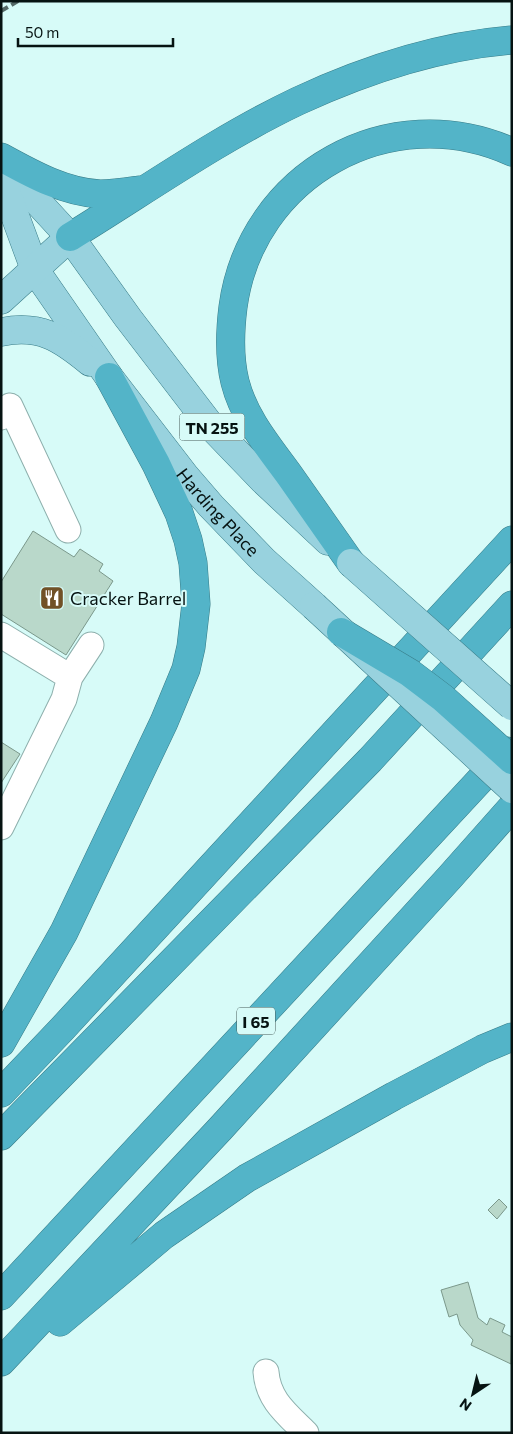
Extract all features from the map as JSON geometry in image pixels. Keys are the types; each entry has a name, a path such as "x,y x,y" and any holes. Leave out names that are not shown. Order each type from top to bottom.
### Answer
{"highway":[{"path":"70,237 202,154 297,102 356,77 423,55 512,40"},
{"path":"351,563 258,433 241,397 233,367 232,321 234,299 244,262 252,244 274,208 319,167 356,148 376,141 419,134 481,140 512,152"},
{"path":"1,157 42,179 84,192 117,193 148,188"},
{"path":"1,1043 64,932 160,731 186,669 191,647 196,604 193,563 188,540 179,513 156,464 109,377"},
{"path":"1,1093 512,540"},
{"path":"1,1136 370,760 512,605"},
{"path":"341,632 410,673 443,698 512,760"},
{"name":"I 65","path":"1,1296 512,745"},
{"path":"1,1362 220,1129 512,807"},
{"path":"1,1371 164,1235 247,1178 394,1096 483,1049 512,1036"}],"main road":[{"name":"TN 255","path":"1,162 70,237 150,348 210,425 263,480 351,563 512,706"},
{"name":"Harding Place","path":"1,178 35,270 109,377 186,477 264,561 512,789"},
{"path":"1,300 70,237"},
{"path":"1,332 22,329 44,333 74,348 109,377"}],"street":[{"path":"1,417 10,406 68,530"},
{"path":"1,635 70,677"},
{"path":"1,827 64,699 70,677 90,645"},
{"path":"266,1372 267,1383 276,1402 306,1433"}],"building":[{"name":"Cracker Barrel","path":"33,531 74,557 80,549 103,564 99,571 113,581 66,655 1,614 1,582"},
{"path":"1,742 20,754 1,783"},
{"path":"499,1199 507,1207 497,1219 488,1210"},
{"path":"468,1282 478,1318 487,1325 490,1318 505,1325 502,1332 512,1337 511,1364 471,1345 473,1340 460,1325 457,1314 449,1317 441,1290"}],"railway":[{"path":"1,11 18,1"}],"place":[{"name":"Cracker Barrel","path":"52,598"}]}
